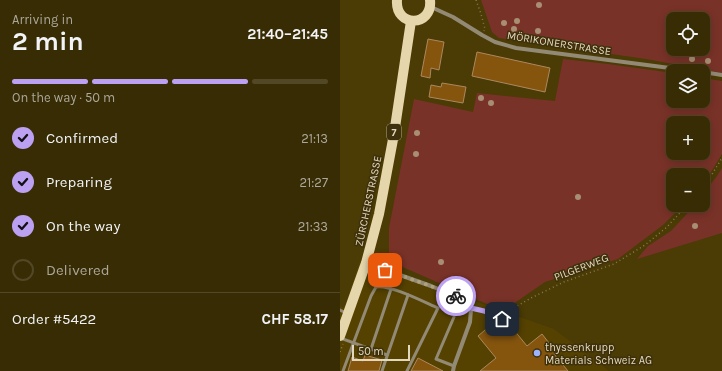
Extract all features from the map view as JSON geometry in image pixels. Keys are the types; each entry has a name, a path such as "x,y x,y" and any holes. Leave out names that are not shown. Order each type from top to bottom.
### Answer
{"main road":[{"path":"397,0 396,6 401,16 411,21 416,21 425,16 428,12 430,3"},
{"name":"ZÜRCHERSTRASSE","path":"340,337 344,312 366,263 383,198 411,21"}],"street":[{"name":"MÖRIKONERSTRASSE","path":"430,3 495,42 516,48 666,67"},
{"path":"710,73 722,75"},
{"path":"366,263 453,295 464,300 471,308 470,322 453,371"}],"lane":[{"path":"343,371 371,296 376,287 380,286 391,288 438,308 407,371"},
{"path":"371,348 391,288"},
{"path":"382,371 408,295"},
{"path":"471,308 484,311 502,319"},
{"path":"454,317 436,359 454,366"},
{"path":"340,337 387,355"}],"path":[{"path":"476,0 482,14 485,29 482,35"},
{"path":"710,178 722,158"},
{"name":"PILGERWEG","path":"502,319 517,306 531,298 564,282 614,264 645,245 667,227 681,212"}],"shaded area":[{"path":"481,0 722,0 722,73 710,71 710,64 673,64 499,38 492,32"},
{"path":"563,59 666,72 666,108 710,108 710,79 722,81 722,154 710,174 710,168 666,168 666,212 676,212 663,225 618,259 545,282 503,311 398,265 389,259 389,228 414,99 473,112 477,93 555,101"},
{"path":"722,168 722,233 637,259 648,246 671,231 689,212 710,212 710,185"},
{"path":"360,261 554,329 609,371 340,371 340,306 344,308"}],"building":[{"path":"428,39 444,42 439,70 431,68 430,78 421,76"},
{"path":"477,52 550,68 545,92 472,76"},
{"path":"442,83 466,87 463,103 429,97 431,85 441,87"},
{"path":"497,320 503,329 509,324 527,346 542,334 556,352 554,354 568,371 480,371 496,358 478,336"},
{"path":"365,355 382,360 379,371 348,371 352,357 363,361"},
{"path":"418,358 443,371 411,371"}],"way so far":[{"path":"385,270 456,296"}],"place":[{"name":"thyssenkrupp Materials Schweiz AG","path":"537,353"}],"route":[{"path":"456,296 464,300 471,308 484,311 502,319"}]}
